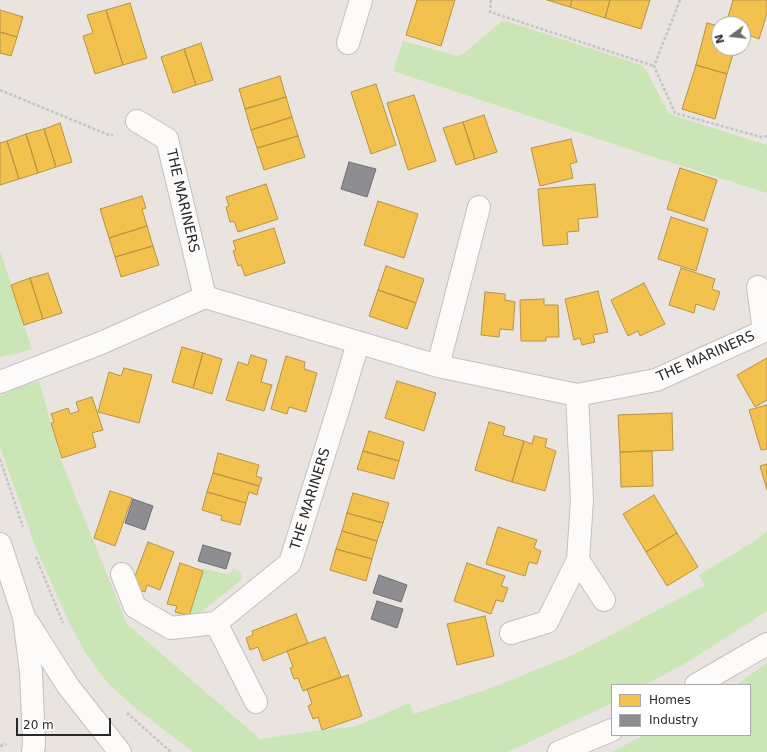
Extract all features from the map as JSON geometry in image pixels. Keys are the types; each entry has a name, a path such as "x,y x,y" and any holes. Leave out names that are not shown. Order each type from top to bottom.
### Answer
{"street":[{"path":"348,43 361,0"},
{"name":"THE MARINERS","path":"145,126 167,139 205,297 438,366 577,395 656,380 765,331 758,287"},
{"path":"438,366 479,207"},
{"path":"0,382 101,343 205,297"},
{"name":"THE MARINERS","path":"216,623 290,563 358,343"},
{"path":"511,633 546,622 578,560 582,500 577,395"},
{"path":"0,544 24,617 31,672 33,752"},
{"path":"578,560 604,600"},
{"path":"122,574 136,607 171,628 216,623 256,702"},
{"path":"24,617 68,686 120,752"},
{"path":"698,684 767,644"},
{"path":"559,752 611,730"}],"path":[{"path":"492,0 490,12 654,66"},
{"path":"680,0 654,66 675,113 761,137 767,136"},
{"path":"0,90 110,135 145,126"},
{"path":"0,459 24,530"},
{"path":"33,551 65,627"},
{"path":"124,711 171,752"}],"green space":[{"path":"506,21 641,65 646,70 669,113 767,145 767,193 393,71 403,41 458,56 464,53 501,22"},
{"path":"0,251 32,349 0,357"},
{"path":"39,381 62,463 127,624 260,739 354,727 409,703 414,714 494,687 573,655 705,585 699,575 755,541 767,531 767,611 691,660 647,684 611,684 611,703 508,752 193,752 133,706 107,682 85,652 69,622 36,548 0,447 0,396 17,388"},
{"path":"203,568 230,575 233,568 240,572 242,577 240,581 201,612 196,615 189,616"},
{"path":"767,663 767,752 612,752 642,736 751,736 751,684 737,684"}],"building: Homes":[{"path":"417,0 455,0 441,46 406,35"},
{"path":"547,0 572,0 570,7"},
{"path":"572,0 610,0 605,18 570,7"},
{"path":"610,0 650,0 641,29 605,18"},
{"path":"733,0 767,0 767,13 759,39 751,36 751,16 728,16"},
{"path":"130,3 147,58 123,65 106,10"},
{"path":"0,10 23,17 17,37 0,32"},
{"path":"106,10 123,65 95,74 83,36 93,33 87,15"},
{"path":"707,23 711,24 711,56 733,56 727,74 696,65"},
{"path":"0,32 17,37 11,56 0,53"},
{"path":"201,43 213,80 196,85 184,49"},
{"path":"184,49 196,85 173,93 161,57"},
{"path":"696,65 727,74 715,119 682,109"},
{"path":"280,76 286,97 245,109 239,89"},
{"path":"376,84 396,145 371,154 351,92"},
{"path":"414,95 436,161 408,170 387,103"},
{"path":"286,97 292,117 251,130 245,109"},
{"path":"484,115 497,152 475,159 463,122"},
{"path":"292,117 298,136 257,148 251,130"},
{"path":"463,122 475,159 456,165 443,128"},
{"path":"60,123 72,162 56,167 44,129"},
{"path":"44,129 56,167 38,173 26,134"},
{"path":"26,134 38,173 19,179 7,141"},
{"path":"298,136 305,157 264,170 257,148"},
{"path":"571,139 577,162 570,164 573,178 540,186 531,148"},
{"path":"7,141 19,179 0,185 0,143"},
{"path":"680,168 717,180 704,221 667,209"},
{"path":"266,184 278,219 238,232 234,221 230,222 226,207 229,206 226,197"},
{"path":"595,184 598,217 578,219 579,231 567,232 568,244 543,246 538,189"},
{"path":"142,196 146,208 142,209 147,226 109,238 100,209"},
{"path":"378,201 418,214 404,258 364,245"},
{"path":"671,217 708,229 696,271 658,259"},
{"path":"147,226 153,246 115,257 109,238"},
{"path":"274,228 285,263 245,276 241,265 238,266 233,251 236,250 233,241"},
{"path":"153,246 159,265 121,277 115,257"},
{"path":"386,266 424,279 416,303 378,290"},
{"path":"681,268 715,279 712,289 720,292 714,310 696,304 694,313 669,305"},
{"path":"48,273 62,313 43,319 30,278"},
{"path":"30,278 43,319 24,325 11,285"},
{"path":"644,283 665,324 640,336 638,331 628,336 611,300"},
{"path":"378,290 416,303 407,329 369,316"},
{"path":"598,291 608,332 593,335 595,342 582,345 580,338 574,340 565,299"},
{"path":"485,292 505,294 505,300 515,302 513,330 500,329 499,337 481,335"},
{"path":"544,299 544,305 558,305 559,337 546,337 546,341 521,341 520,300"},
{"path":"182,347 203,353 193,388 172,382"},
{"path":"203,353 222,359 212,394 193,388"},
{"path":"251,355 267,360 261,382 272,385 264,411 226,400 238,362 248,365"},
{"path":"286,356 305,362 304,369 317,373 306,412 289,407 287,414 271,409"},
{"path":"767,358 767,400 755,407 737,375"},
{"path":"124,368 152,375 139,423 98,412 109,372 121,376"},
{"path":"397,381 436,393 424,431 385,418"},
{"path":"92,397 103,430 92,433 96,447 62,458 51,423 54,422 51,414 68,408 70,414 79,411 76,402"},
{"path":"767,405 767,449 761,450 749,410"},
{"path":"672,413 673,450 620,452 618,415"},
{"path":"489,422 505,427 503,435 524,441 512,482 475,470"},
{"path":"369,431 404,442 399,461 363,451"},
{"path":"534,436 547,439 545,447 556,451 545,491 512,482 524,441 532,444"},
{"path":"363,451 399,461 394,479 357,469"},
{"path":"652,451 653,486 621,487 620,452"},
{"path":"218,453 259,465 256,476 262,478 259,486 213,473"},
{"path":"767,464 767,490 760,466"},
{"path":"213,473 259,486 257,495 249,492 246,503 207,492"},
{"path":"110,491 132,498 115,546 94,538"},
{"path":"207,492 246,503 240,525 221,520 222,516 202,510"},
{"path":"353,493 389,503 383,523 347,513"},
{"path":"654,495 677,533 646,552 623,514"},
{"path":"347,513 383,523 377,541 342,531"},
{"path":"498,527 537,540 534,548 541,551 537,564 529,562 525,576 486,564"},
{"path":"342,531 377,541 372,559 336,549"},
{"path":"677,533 698,567 667,586 646,552"},
{"path":"148,542 174,552 160,590 147,585 145,592 131,587"},
{"path":"336,549 372,559 366,581 330,570"},
{"path":"180,563 203,571 189,616 175,612 177,606 167,604"},
{"path":"467,563 505,576 501,586 508,588 503,602 496,600 491,614 454,601"},
{"path":"296,614 308,643 263,661 258,647 250,650 246,638 253,635 252,631"},
{"path":"485,616 494,656 457,665 447,624"},
{"path":"325,637 341,677 303,691 298,678 294,679 290,668 293,667 287,651"},
{"path":"348,675 362,716 322,730 318,717 313,719 308,706 312,704 307,689"}],"building: Industry":[{"path":"349,162 376,169 367,197 341,189"},
{"path":"133,499 153,506 145,530 125,523"},
{"path":"203,545 231,553 226,569 198,561"},
{"path":"379,575 407,585 401,602 373,593"},
{"path":"377,601 403,609 397,628 371,619"}]}
